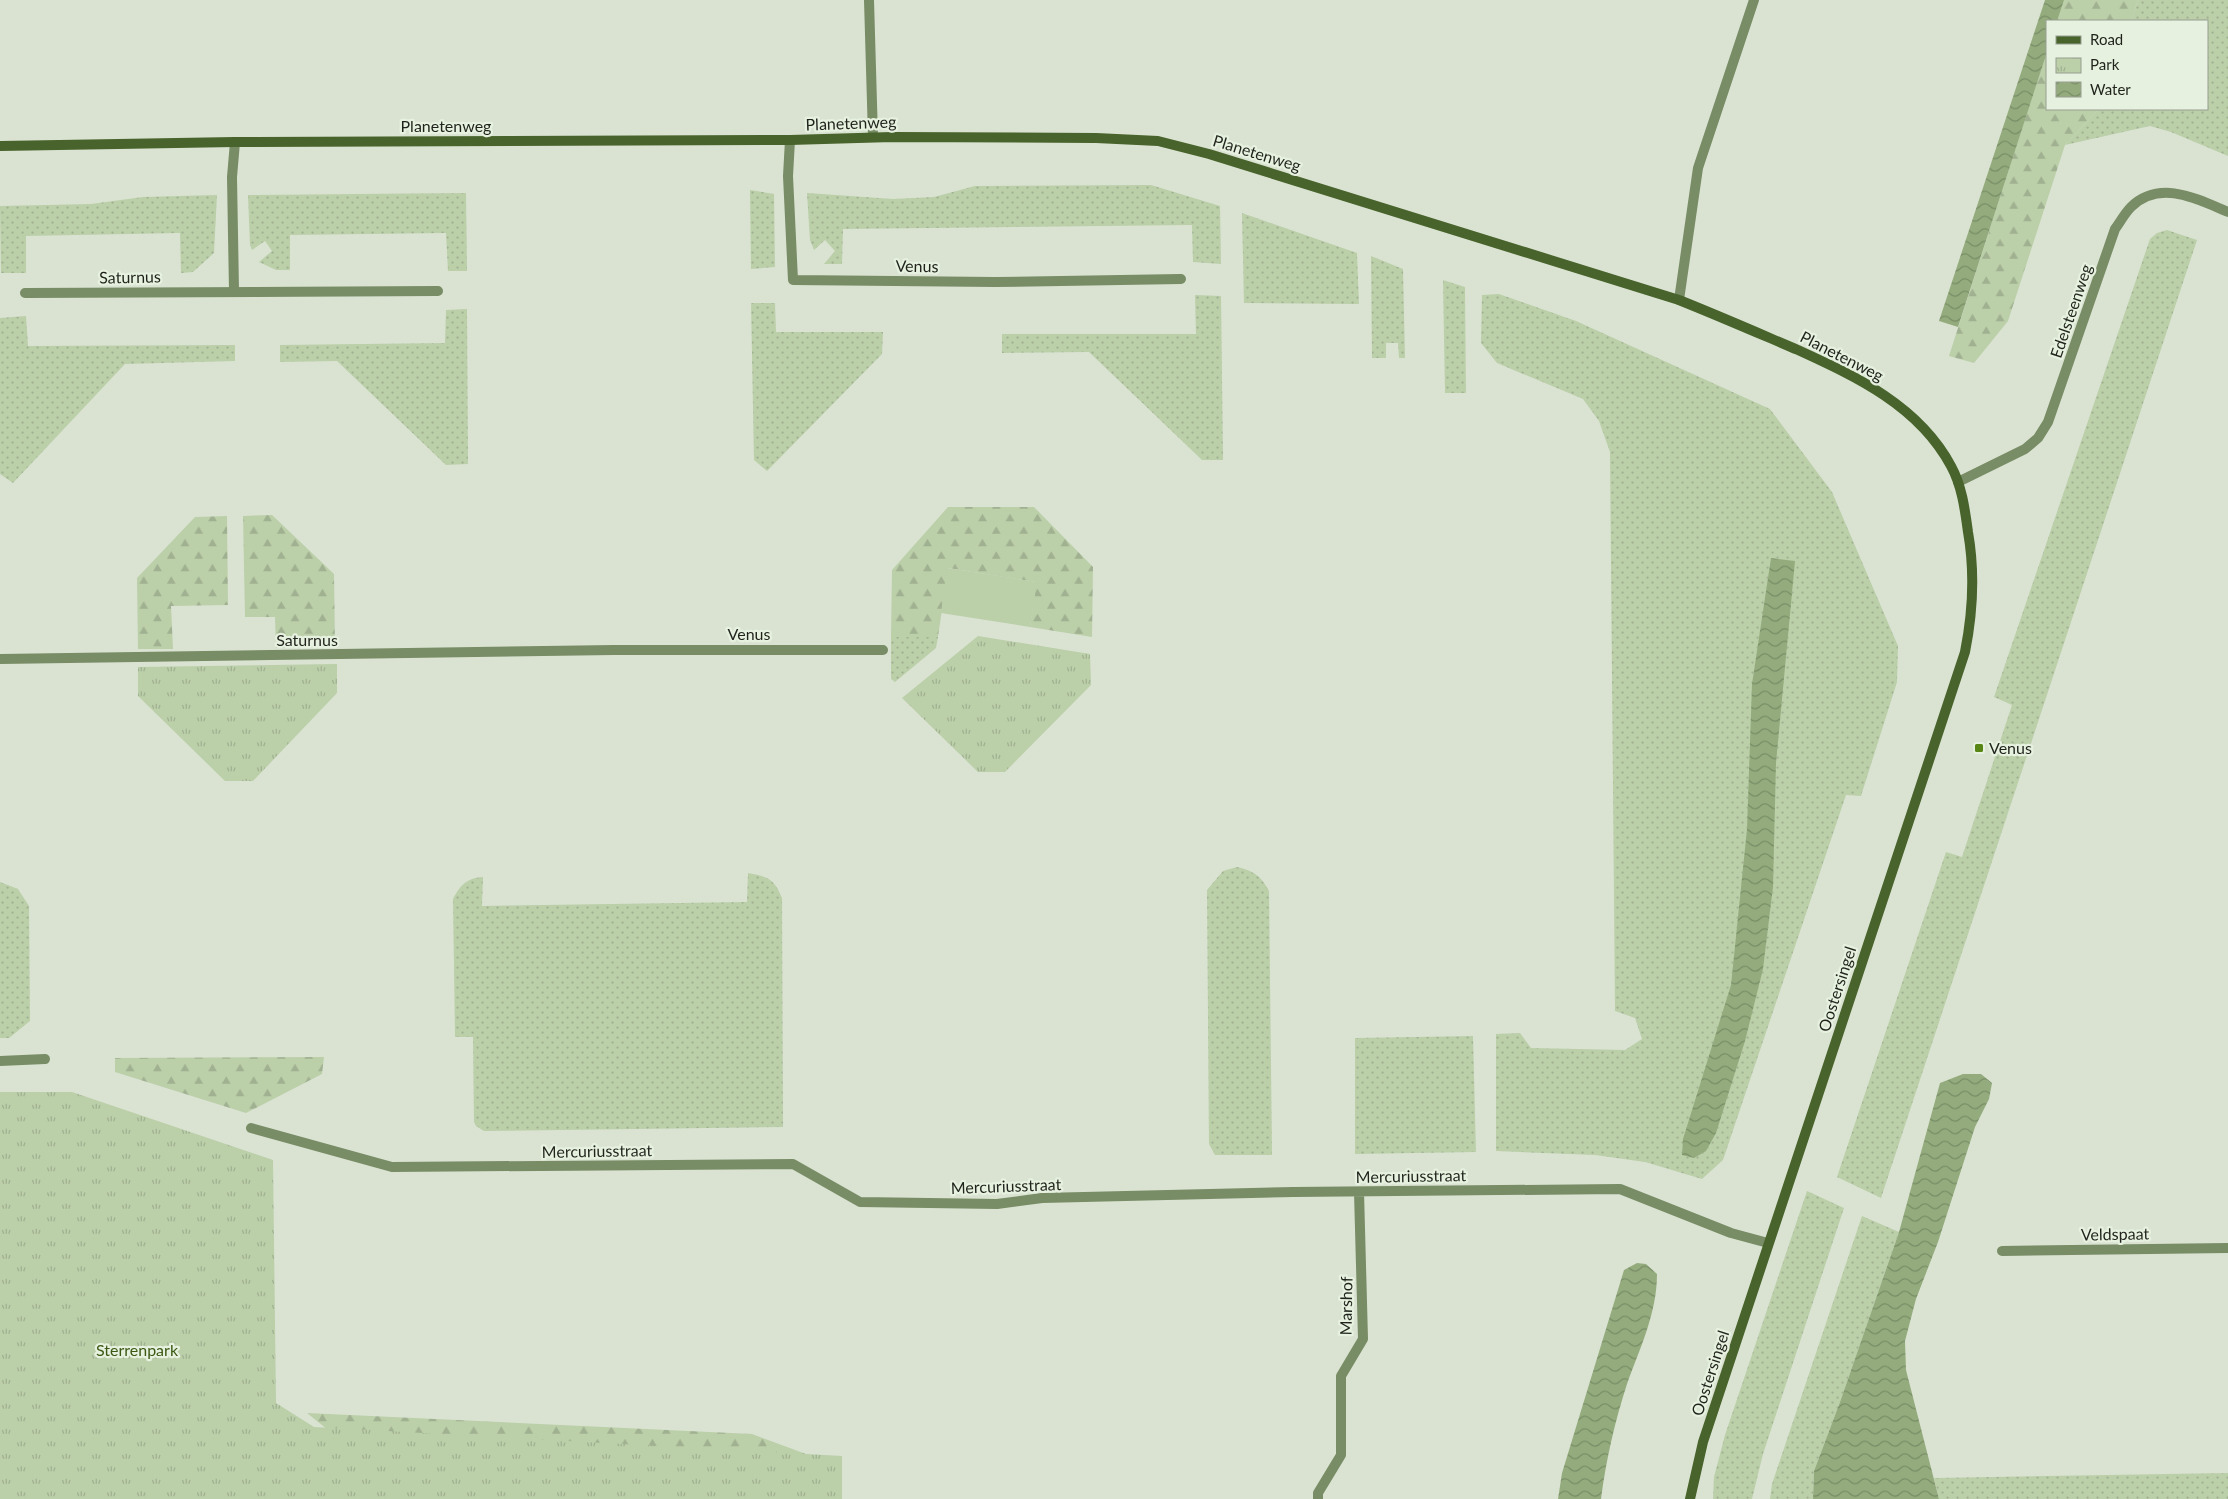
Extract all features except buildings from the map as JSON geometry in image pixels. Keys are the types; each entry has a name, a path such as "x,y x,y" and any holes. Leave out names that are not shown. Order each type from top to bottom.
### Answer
{"street":[{"path":"869,0 873,137"},
{"path":"1679,300 1698,168 1754,0"},
{"name":"Planetenweg","path":"0,146 235,142 790,140 873,137 1096,138 1158,141 1209,154 1679,300 1754,330 1847,372 1877,389 1901,406 1926,431 1944,454 1958,482"},
{"name":"Venus","path":"790,140 788,176 793,280 995,282 1181,279"},
{"path":"234,291 232,177 235,142"},
{"name":"Edelsteenweg","path":"1958,482 2024,449 2038,438 2048,422 2115,229 2131,207 2149,195 2165,192 2187,195 2228,212"},
{"name":"Saturnus","path":"25,293 438,291"},
{"name":"Oostersingel","path":"1690,1499 1703,1442 1965,652 1972,604 1972,552 1958,482"},
{"name":"Venus","path":"614,650 883,650"},
{"name":"Saturnus","path":"0,659 614,650"},
{"path":"0,1061 45,1059"},
{"name":"Mercuriusstraat","path":"251,1128 392,1167 793,1164 860,1202 997,1204 1042,1198 1620,1189 1731,1233 1768,1243"},
{"name":"Marshof","path":"1318,1499 1318,1493 1341,1455 1341,1376 1363,1339 1359,1192"},
{"name":"Veldspaat","path":"2002,1251 2228,1248"}],"green space":[{"path":"2063,0 2138,0 2131,20 2056,20"},
{"path":"2138,0 2228,0 2228,156 2171,132 2150,126 2065,145 2098,110 2208,110 2208,20 2131,20"},
{"path":"2046,54 2046,110 2098,110 2065,145 2008,321 1974,363 1949,356"},
{"path":"1151,185 1220,206 1221,264 1193,262 1192,225 843,229 842,264 824,264 835,251 825,240 814,250 810,240 807,193 893,199 934,197 975,186"},
{"path":"750,190 774,194 775,267 751,269"},
{"path":"466,193 467,271 448,271 446,233 290,235 290,270 276,270 259,262 272,251 265,241 252,250 250,245 248,195"},
{"path":"217,195 214,253 193,272 181,273 180,233 26,236 26,273 1,273 0,206 91,204 143,197"},
{"path":"1242,213 1357,253 1359,304 1244,303"},
{"path":"2167,230 2197,240 1881,1198 1837,1177 1946,852 1962,857 2012,705 1994,697 2150,239 2157,233"},
{"path":"1371,256 1403,269 1405,358 1399,358 1398,343 1386,343 1386,358 1372,358"},
{"path":"1443,280 1465,287 1466,393 1445,393"},
{"path":"1499,294 1576,321 1770,409 1832,492 1898,646 1897,682 1861,796 1846,795 1723,1160 1702,1179 1645,1162 1595,1155 1496,1151 1496,1034 1520,1033 1531,1048 1625,1050 1642,1039 1635,1018 1615,1011 1610,452 1599,421 1583,399 1497,363 1481,343 1482,295"},
{"path":"1195,295 1221,296 1223,460 1202,460 1089,352 1002,353 1002,334 1196,334"},
{"path":"751,303 775,303 776,332 883,332 882,354 767,471 754,460"},
{"path":"467,309 468,464 446,465 337,361 280,362 280,345 445,343 446,310"},
{"path":"26,316 28,346 235,345 235,361 125,364 13,483 0,474 0,318"},
{"path":"948,507 1034,507 1093,567 1092,637 1030,627 1036,582 948,568 938,637 891,637 892,570"},
{"path":"272,515 334,574 335,647 276,648 275,617 245,617 243,516"},
{"path":"227,516 228,605 171,606 173,649 138,649 137,578 195,517"},
{"path":"947,568 1037,582 1030,627 941,613"},
{"path":"978,636 1090,654 1091,685 1005,772 978,772 902,698"},
{"path":"891,637 938,637 936,648 895,682 891,679"},
{"path":"337,664 337,693 253,781 225,781 138,696 138,667"},
{"path":"1237,867 1248,870 1256,875 1263,881 1269,891 1272,1155 1215,1155 1209,1144 1207,890 1223,871"},
{"path":"748,873 770,879 782,898 783,1127 484,1131 476,1126 474,1122 473,1037 455,1037 453,899 464,884 472,879 483,877 482,906 747,902"},
{"path":"0,882 18,889 29,906 30,1021 9,1038 0,1038"},
{"path":"1473,1036 1476,1152 1355,1154 1355,1038"},
{"path":"324,1057 322,1074 246,1113 115,1072 115,1058"},
{"name":"Sterrenpark","path":"0,1092 72,1092 273,1160 276,1403 314,1427 842,1456 842,1499 0,1499"},
{"path":"1807,1191 1844,1208 1763,1454 1752,1499 1713,1499 1714,1477 1725,1435"},
{"path":"1862,1216 1899,1232 1814,1471 1813,1499 1770,1499 1772,1484"},
{"path":"307,1413 752,1434 833,1464 783,1499 568,1499 328,1430"},
{"path":"2228,1473 2228,1499 1939,1499 1934,1478"}],"water":[{"path":"2045,0 2064,0 2057,20 2046,20 2046,55 1958,327 1939,321"},
{"path":"1771,558 1795,561 1776,763 1773,887 1763,969 1745,1041 1716,1133 1706,1151 1694,1158 1682,1155 1683,1139 1731,985 1747,829 1752,684"},
{"path":"1963,1074 1981,1074 1992,1083 1989,1099 1975,1127 1938,1242 1916,1299 1905,1341 1906,1370 1939,1499 1813,1499 1814,1471 1899,1232 1940,1083"},
{"path":"1637,1263 1646,1264 1657,1274 1654,1303 1647,1330 1619,1412 1608,1455 1601,1499 1558,1499 1562,1473 1624,1270"}],"place":[{"name":"Venus","path":"1979,748"}]}
